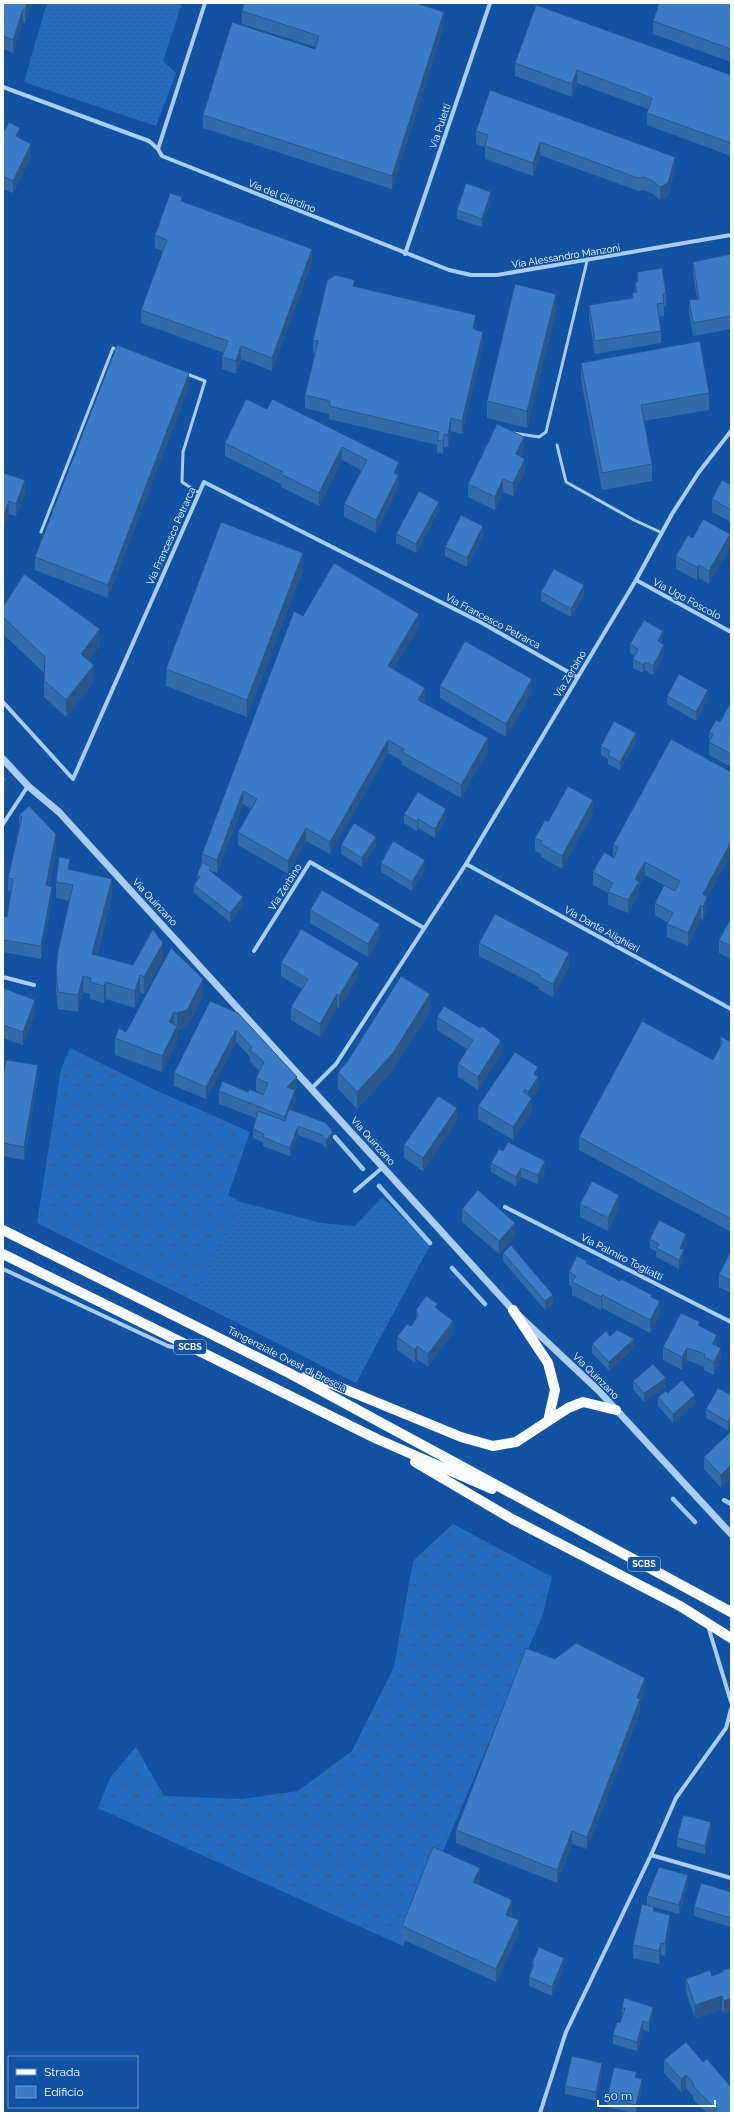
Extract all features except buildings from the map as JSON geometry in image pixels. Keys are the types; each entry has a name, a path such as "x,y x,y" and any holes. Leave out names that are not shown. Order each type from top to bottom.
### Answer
{"main road":[{"name":"Tangenziale Ovest di Brescia","path":"3,1230 289,1373 731,1612"},
{"name":"Tangenziale Ovest di Brescia","path":"3,1254 377,1439 556,1518"},
{"path":"514,1310 548,1363 555,1390 548,1421"},
{"path":"289,1373 332,1384 461,1437 493,1446 516,1442 568,1408 583,1402 616,1410"},
{"path":"377,1439 512,1519 680,1606 707,1621 731,1638"}],"street":[{"path":"158,148 205,3"},
{"name":"Via Puletti","path":"405,254 490,3"},
{"name":"Via del Giardino","path":"3,87 149,141 158,148 162,156 405,254"},
{"name":"Via Alessandro Manzoni","path":"405,254 449,270 471,274 497,275 587,261 731,235"},
{"name":"Via Zerbino","path":"312,1088 336,1064 466,864 636,580 660,532 699,472 731,431"},
{"name":"Via Francesco Petrarca","path":"3,702 73,779 204,482 482,623 577,677"},
{"name":"Via Ugo Foscolo","path":"636,580 731,632"},
{"name":"Via Quinzano","path":"3,760 28,786 59,812 514,1310 599,1391 731,1534"},
{"path":"3,824 28,786"},
{"name":"Via Zerbino","path":"254,951 310,862 424,928"},
{"name":"Via Dante Alighieri","path":"466,864 731,1009"},
{"path":"3,976 34,985"},
{"path":"355,1191 383,1166"},
{"name":"Via Palmiro Togliatti","path":"505,1207 731,1322"},
{"path":"3,1269 168,1346 211,1357"},
{"path":"707,1621 731,1702"},
{"path":"540,2113 566,2032 651,1855 676,1798 726,1728 731,1709"},
{"path":"651,1855 731,1878"}],"lane":[{"path":"507,431 539,437 546,432 587,261"},
{"path":"41,532 113,348 127,353"},
{"path":"184,373 205,381 183,452 182,482 199,493"},
{"path":"557,445 566,482 634,520 660,532"}],"green space":[{"path":"47,3 182,3 163,61 176,73 156,126 24,82"},
{"path":"70,1048 155,1090 250,1132 228,1195 241,1202 192,1300 37,1223 61,1069"},
{"path":"382,1197 430,1245 356,1383 192,1300 241,1202 321,1223 355,1226"},
{"path":"453,1524 552,1577 543,1614 403,1946 98,1808 110,1778 136,1747 164,1796 242,1799 298,1791 352,1751 394,1667 413,1561"}],"waterway":[{"path":"335,1137 363,1169"},
{"path":"379,1186 430,1243"},
{"path":"452,1268 485,1304"},
{"path":"673,1499 695,1522"},
{"path":"724,1500 731,1504"}]}
